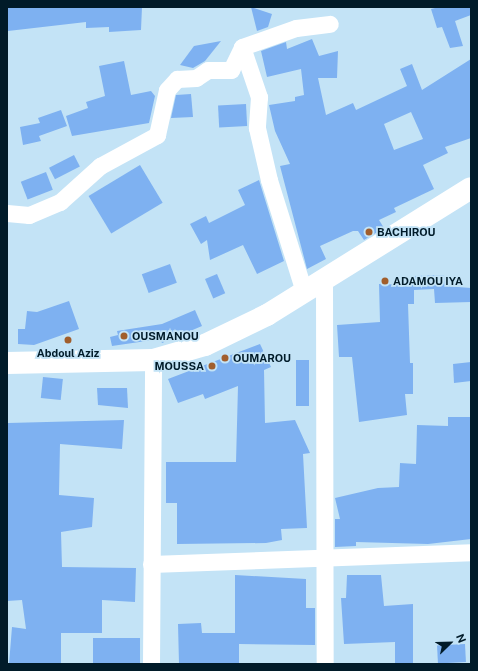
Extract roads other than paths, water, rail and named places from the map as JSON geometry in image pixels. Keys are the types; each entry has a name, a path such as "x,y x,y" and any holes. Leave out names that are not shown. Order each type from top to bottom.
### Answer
{"street":[{"path":"7,213 29,215 60,202 100,166 157,135 167,90 177,79 196,78 208,70 231,70 242,47 296,28 330,24"},
{"path":"242,47 259,97 257,128 269,180 304,292"},
{"path":"7,363 153,360 205,345 267,315 324,278 471,188"},
{"path":"324,278 323,556 325,664"},
{"path":"151,664 153,360"},
{"path":"151,564 323,556 471,552"}],"place":[{"name":"BACHIROU","path":"369,232"},
{"name":"ADAMOU IYA","path":"385,281"},
{"name":"OUSMANOU","path":"124,336"},
{"name":"Abdoul Aziz","path":"68,340"},
{"name":"OUMAROU","path":"225,358"},
{"name":"MOUSSA","path":"212,366"}]}
